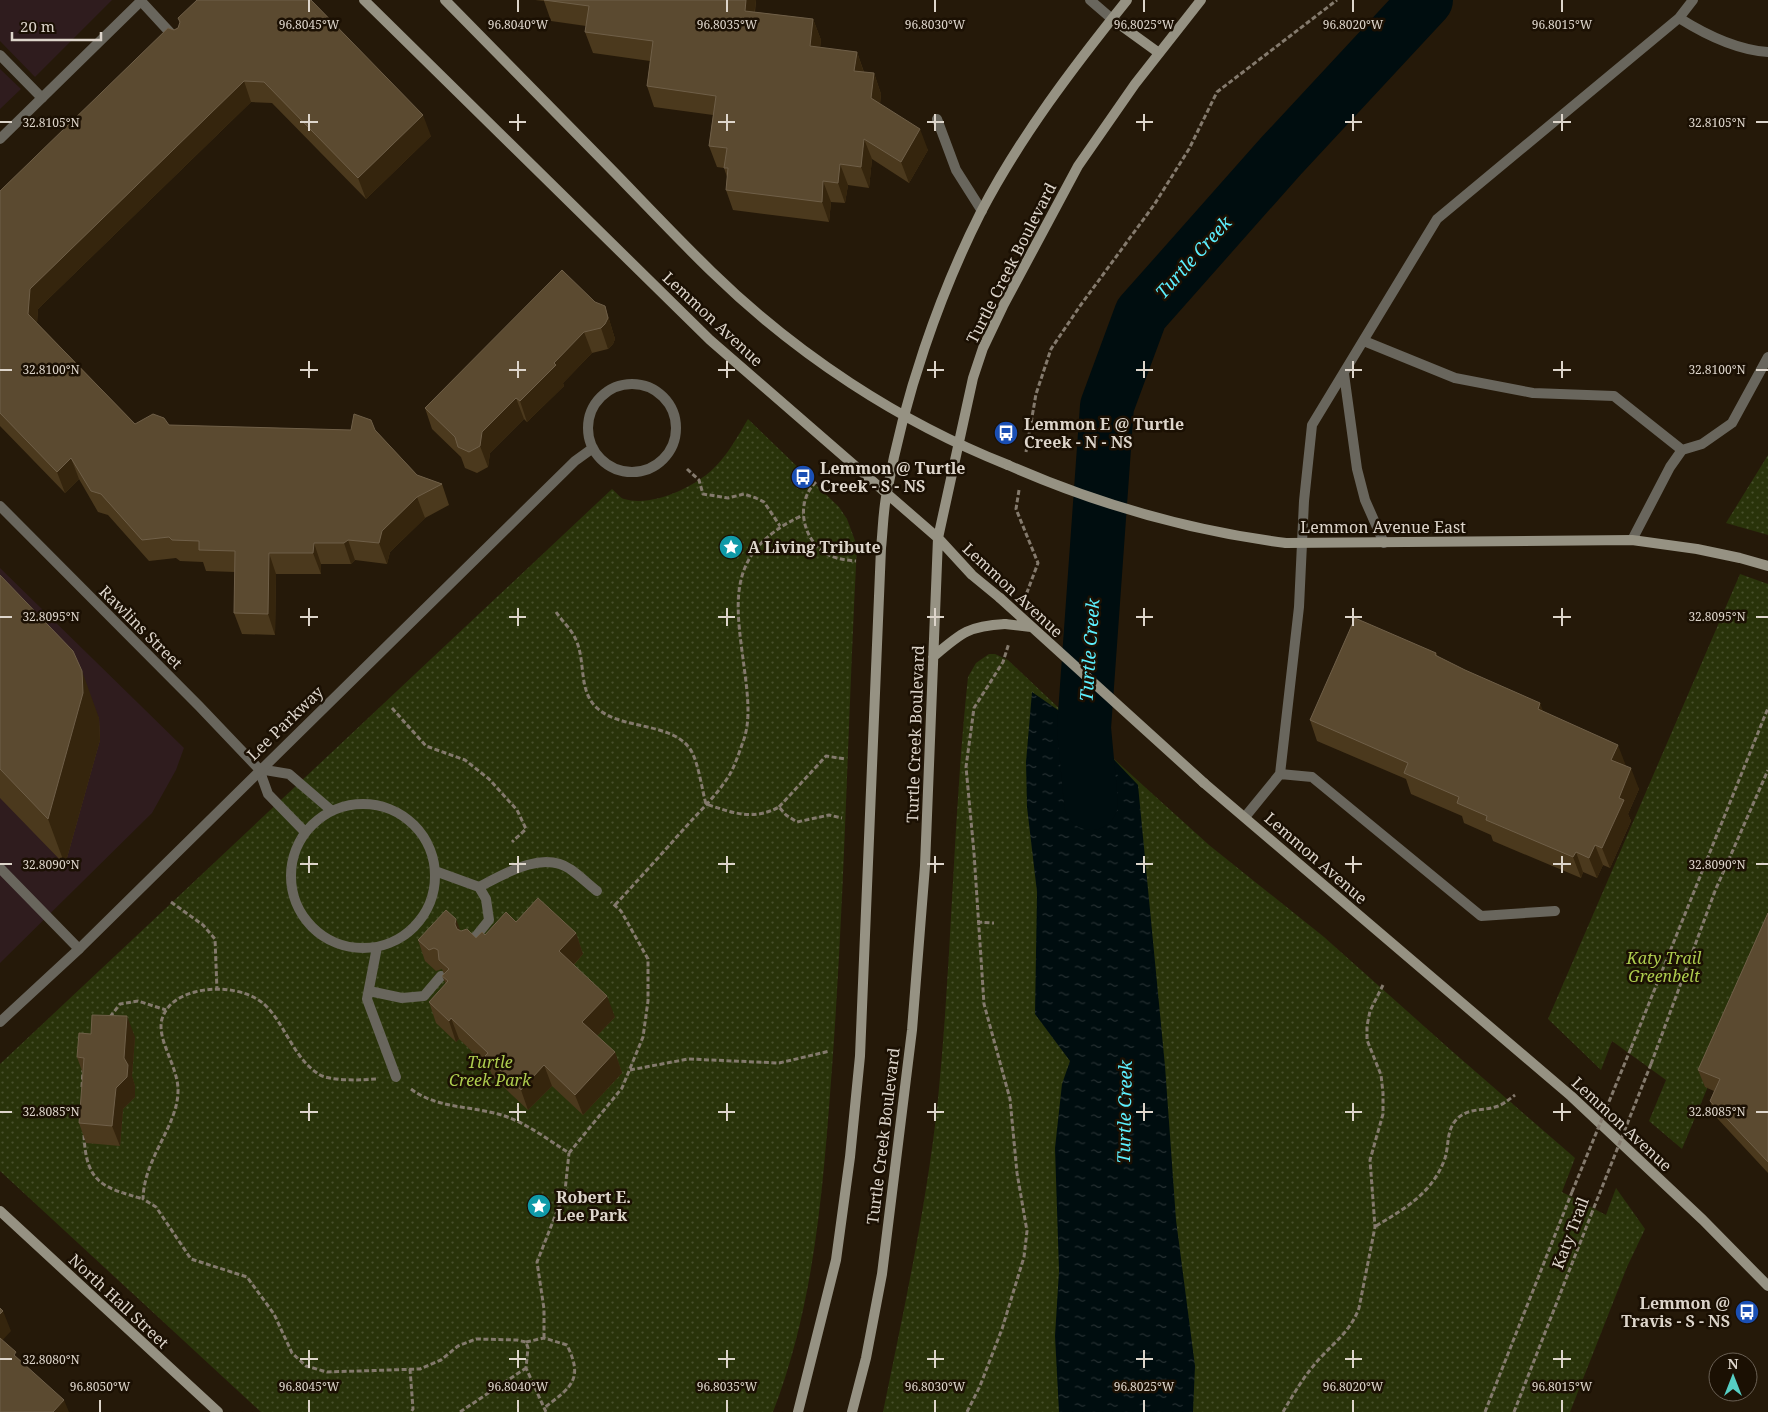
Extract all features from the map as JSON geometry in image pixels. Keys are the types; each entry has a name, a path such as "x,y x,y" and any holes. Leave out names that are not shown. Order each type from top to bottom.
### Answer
{"main road":[{"name":"Lemmon Avenue","path":"364,0 710,340 938,538 972,575 1000,598 1204,783 1570,1096 1703,1220 1768,1286"},
{"name":"Lemmon Avenue","path":"445,0 713,273 771,324 833,372 957,443 1008,465"},
{"name":"Turtle Creek Boulevard","path":"798,1412 836,1260 850,1157 858,1074 881,548 886,493 904,414 934,321 961,253 982,211 1010,162 1128,0"},
{"name":"Turtle Creek Boulevard","path":"852,1412 866,1358 882,1274 912,1030 926,866 938,538 957,443 973,378 983,348 1028,255 1078,166 1135,84 1201,0"},
{"path":"1112,20 1159,53"},
{"name":"Lemmon Avenue East","path":"1008,465 1067,490 1145,515 1244,537 1286,543 1632,540 1697,549 1768,566"},
{"path":"933,657 969,630 982,626 1005,624 1031,628"},
{"name":"North Hall Street","path":"0,1211 218,1412"}],"street":[{"path":"1090,0 1112,20"},
{"path":"1245,817 1280,774 1299,607 1302,543 1312,425 1437,219 1679,18 1694,0"},
{"path":"0,139 142,1 181,44"},
{"path":"1679,18 1723,42 1756,51 1768,52"},
{"path":"0,55 42,98"},
{"path":"937,119 956,170 982,211"},
{"path":"1364,341 1455,378 1533,393 1614,396 1682,450"},
{"path":"1632,540 1670,467 1682,450 1702,444 1732,423 1768,357"},
{"path":"1344,374 1357,469 1365,500 1384,543"},
{"path":"630,384 641,385 661,395 674,413 676,428 674,442 666,455 656,465 642,471 627,472 612,467 601,459 593,448 588,432 589,418 599,400 616,387 630,384"},
{"name":"Lee Parkway","path":"0,1022 80,948 574,461 593,448"},
{"name":"Rawlins Street","path":"0,506 199,706 259,770"},
{"path":"305,832 268,794 259,770 289,774 332,810"},
{"path":"1280,774 1312,777 1481,916 1556,911"},
{"path":"367,804 384,806 400,814 414,825 425,839 432,854 435,871 435,889 430,905 421,920 409,932 394,942 360,948 343,946 326,939 301,914 290,882 291,864 296,848 305,832 317,820 332,810 349,805 367,804"},
{"path":"479,887 519,868 539,862 555,862 569,868 597,891"},
{"path":"0,868 80,948"},
{"path":"435,871 479,887 486,899 489,920 469,945"},
{"path":"377,946 367,999 396,1077"},
{"path":"368,991 402,998 424,996 441,976"}],"path":[{"path":"1026,453 1036,394 1051,349 1080,306 1154,206 1189,149 1217,92 1337,0"},
{"path":"687,469 699,480 703,494 728,498 744,494 756,498 764,502 780,526"},
{"path":"1021,481 1016,509 1038,563 1034,574"},
{"path":"816,482 805,500 803,515 806,530 814,543 826,554 840,560 856,561"},
{"path":"544,1338 544,1309 537,1262 565,1192 569,1153 622,1088 643,1037 648,1002 648,959 621,911 615,905 706,804 730,774 745,737 748,704 737,610 738,588 745,564 760,543 780,526 803,515"},
{"path":"556,612 576,640 584,687 589,698 597,708 608,715 669,734 681,740 690,749 696,760 706,804"},
{"path":"967,1412 980,1386 1013,1294 1024,1257 1027,1230 1017,1173 1010,1099 984,1004 966,767 974,708 1003,662"},
{"path":"392,708 426,746 466,760 489,779 517,810 526,829 518,839 512,842"},
{"path":"1485,1412 1768,708"},
{"path":"706,804 741,816 756,816 779,806 826,756 845,759"},
{"name":"Katy Trail","path":"1514,1412 1651,1064 1715,891 1768,770"},
{"path":"779,806 786,816 797,822 829,815 842,818"},
{"path":"171,902 203,925 215,939 217,990"},
{"path":"977,922 994,923"},
{"path":"1283,1412 1297,1387 1320,1358 1346,1333 1354,1321 1359,1308 1375,1227 1370,1160 1381,1122 1383,1092 1381,1075 1368,1040 1367,1026 1370,1011 1383,985"},
{"path":"143,1199 143,1184 155,1151 174,1113 178,1092 176,1071 160,1031 162,1020 166,1010 183,996 204,990 226,989 247,995 266,1006 297,1053 318,1074 337,1079 363,1080 396,1077 421,1096 443,1104 501,1115 529,1128 569,1153"},
{"path":"109,1019 120,1004 138,1001 166,1010"},
{"path":"629,1070 688,1059 779,1063 830,1051"},
{"path":"82,1090 84,1066"},
{"path":"1375,1227 1416,1200 1434,1182 1445,1160 1452,1126 1458,1119 1474,1110 1495,1107 1514,1096"},
{"path":"84,1125 84,1143 92,1174 109,1189 143,1199 156,1207 191,1259 247,1276 274,1314 292,1353 306,1366 327,1372 420,1368 441,1360 458,1346 476,1339 526,1342 544,1338 567,1345 575,1363 574,1378 566,1391 545,1410 526,1368 526,1342"},
{"path":"460,1412 526,1368"},
{"path":"410,1369 413,1409 411,1412"}],"shaded area":[{"path":"0,0 112,0 35,77 0,41"},
{"path":"0,69 21,89 0,109"},
{"path":"0,568 184,748 176,770 152,813 0,963"}],"green space":[{"name":"Turtle Creek Park","path":"748,419 839,507 847,519 857,546 837,991 822,1190 809,1280 800,1325 788,1369 773,1412 261,1412 0,1171 0,1064 612,489 622,498 635,501 659,498 695,483 713,469 723,458"},
{"path":"1768,455 1768,535 1726,523"},
{"name":"Katy Trail Greenbelt","path":"1740,574 1768,584 1768,942 1682,1149 1649,1121 1666,1080 1612,1041 1601,1070 1548,1019"},
{"path":"989,654 995,654 1008,660 1209,845 1324,937 1575,1158 1562,1192 1606,1215 1616,1188 1645,1229 1627,1267 1570,1412 883,1412 928,1178 938,1099 959,782 968,677 976,663"}],"water":[{"name":"Turtle Creek","path":"1032,692 1084,728 1138,785 1165,1066 1176,1220 1195,1366 1193,1412 1059,1412 1055,1336 1059,1271 1055,1148 1062,1084 1070,1061 1035,1014 1037,892 1027,807 1026,762"}],"building":[{"path":"197,0 311,0 423,115 358,178 264,82 244,81 30,289 28,314 135,424 153,414 164,418 169,425 351,430 354,414 371,420 375,430 417,475 442,484 417,497 382,531 379,543 348,540 344,543 314,543 313,553 269,553 268,614 234,613 235,551 199,550 199,541 172,540 169,537 142,540 101,494 91,491 71,458 57,472 0,413 0,191 168,28 174,30 178,28 180,22 178,18"},
{"path":"544,0 746,0 745,11 813,19 810,46 857,52 854,71 874,73 871,98 920,129 901,162 864,139 861,167 840,164 838,183 823,181 822,202 726,190 728,168 724,168 727,148 709,146 716,96 647,86 653,41 585,32 589,6"},
{"path":"562,270 595,302 605,306 608,318 605,324 601,328 584,332 554,363 556,365 520,401 516,398 482,432 480,446 469,452 458,447 455,437 425,408"},
{"path":"0,575 73,651 82,671 83,693 48,819 0,769"},
{"path":"1355,618 1436,653 1435,655 1465,670 1540,703 1538,709 1618,745 1611,760 1631,768 1619,798 1624,800 1602,848 1595,845 1589,858 1576,852 1573,857 1486,820 1487,816 1457,803 1459,797 1404,773 1408,763 1310,720"},
{"path":"538,898 576,933 559,951 607,996 582,1022 615,1052 575,1095 544,1065 521,1090 485,1056 488,1053 451,1018 449,1021 429,1002 448,981 442,976 449,969 439,960 438,950 434,948 429,950 418,940 446,910 456,919 457,929 461,931 467,929 476,938 482,932 485,935 506,912 516,922"},
{"path":"1768,913 1768,1162 1710,1101 1720,1079 1698,1070"},
{"path":"92,1015 127,1016 124,1058 128,1065 127,1077 116,1088 112,1126 79,1123 84,1058 77,1057 79,1033 91,1034"},
{"path":"0,1338 16,1352 14,1355 64,1400 53,1412 0,1412"}],"waterway":[{"name":"Turtle Creek","path":"1091,803 1084,728 1107,406 1141,314 1281,156 1426,0"}],"place":[{"name":"Lemmon E @ Turtle Creek - N - NS","path":"1006,433"},
{"name":"Lemmon @ Turtle Creek - S - NS","path":"803,477"},
{"name":"A Living Tribute","path":"731,547"},
{"name":"Robert E. Lee Park","path":"539,1206"},
{"name":"Lemmon @ Travis - S - NS","path":"1747,1312"}]}
